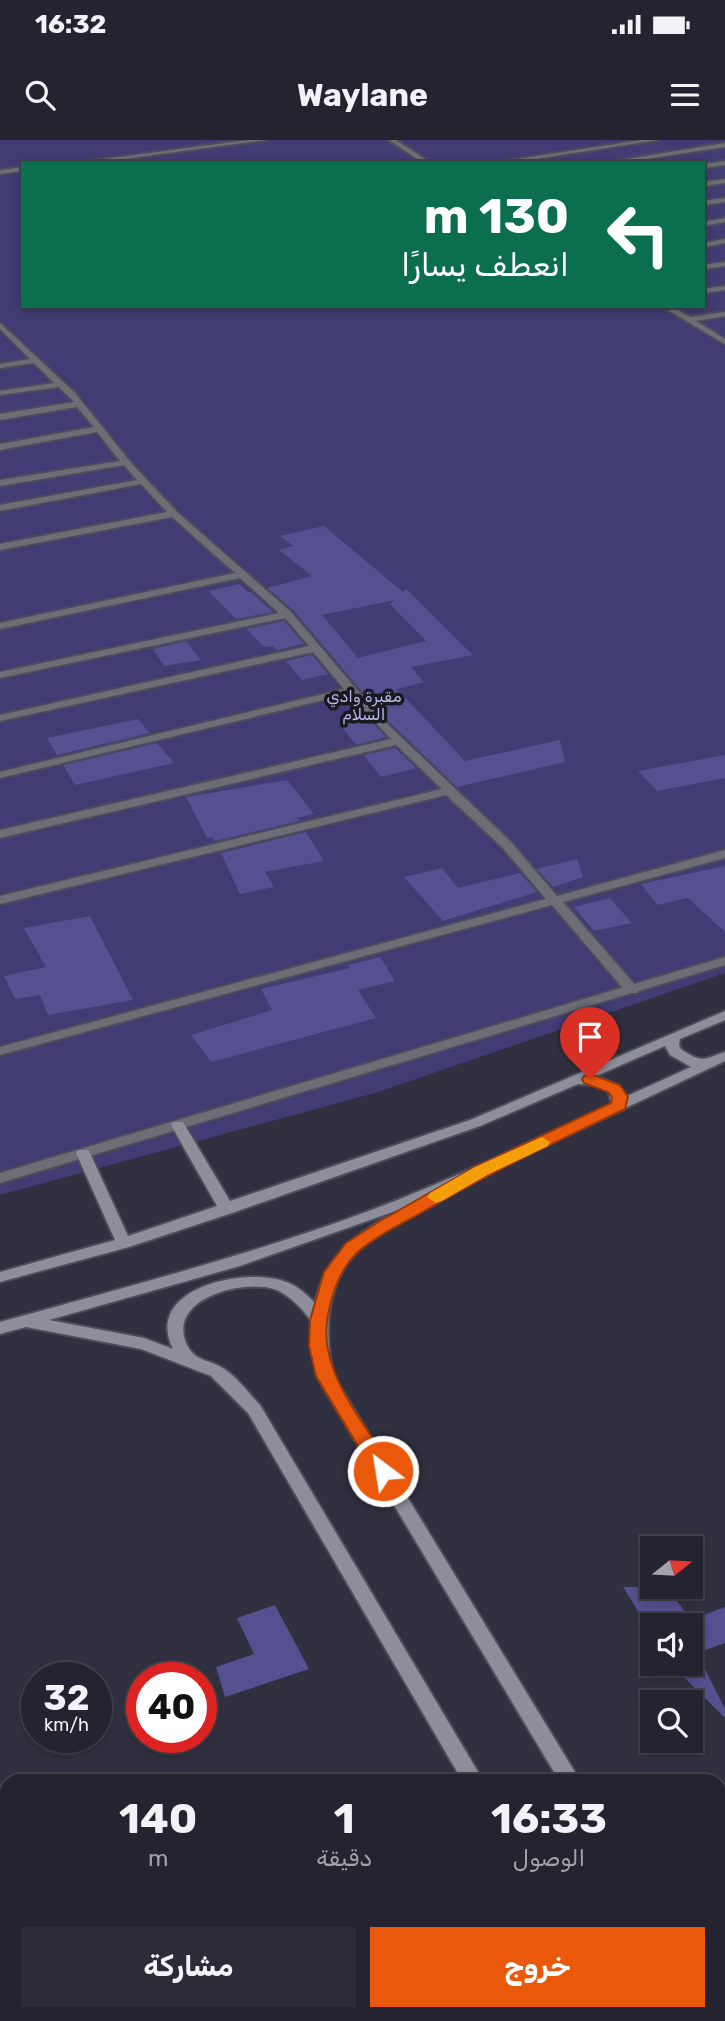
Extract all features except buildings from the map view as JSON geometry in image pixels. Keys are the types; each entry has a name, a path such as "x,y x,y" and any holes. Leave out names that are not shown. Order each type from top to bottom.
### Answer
{"main road":[{"path":"0,1277 227,1209 475,1123 725,1015"},
{"path":"674,1037 672,1045 682,1059 707,1064"},
{"path":"0,1328 235,1262 360,1219 481,1171 725,1056"},
{"path":"576,1081 590,1079 614,1088 620,1097 619,1106"},
{"path":"178,1125 227,1209"},
{"path":"83,1153 124,1242"},
{"path":"481,1171 352,1248 330,1276 319,1320 318,1346 325,1376 565,1774"},
{"path":"190,1362 178,1344 175,1327 189,1301 214,1288 237,1282 262,1281 283,1286 306,1302 319,1320"},
{"path":"28,1322 144,1344 217,1372 254,1409 469,1774"}],"street":[{"path":"93,161 263,140"},
{"path":"391,140 425,161"},
{"path":"508,161 654,140"},
{"path":"619,161 725,145"},
{"path":"705,166 725,163"},
{"path":"0,172 21,169"},
{"path":"705,184 725,181"},
{"path":"705,203 725,200"},
{"path":"705,224 725,220"},
{"path":"705,245 725,241"},
{"path":"705,267 725,264"},
{"path":"705,291 725,288"},
{"path":"668,308 725,342"},
{"path":"688,320 725,314"},
{"path":"0,325 13,342 61,384 174,514 287,614 397,741 464,803 557,900 632,990"},
{"path":"0,366 36,360"},
{"path":"0,393 61,384"},
{"path":"0,417 79,404"},
{"path":"0,447 99,429"},
{"path":"0,483 127,462"},
{"path":"0,508 145,481"},
{"path":"0,547 174,514"},
{"path":"0,626 244,574"},
{"path":"0,675 287,614"},
{"path":"0,718 315,648"},
{"path":"0,775 352,690"},
{"path":"0,834 397,741"},
{"path":"0,900 448,791 464,803"},
{"path":"0,1051 725,854"},
{"path":"0,1178 725,961"}],"green space":[{"name":"مقبرة وادي السلام","path":"0,140 725,140 725,973 375,1093 0,1195"}],"slow traffic":[{"path":"436,1197 481,1171 542,1142"}],"route":[{"path":"383,1471 325,1376 318,1346 319,1320 330,1276 352,1248 386,1225 481,1171 619,1106 620,1097 614,1088 590,1079"}]}
